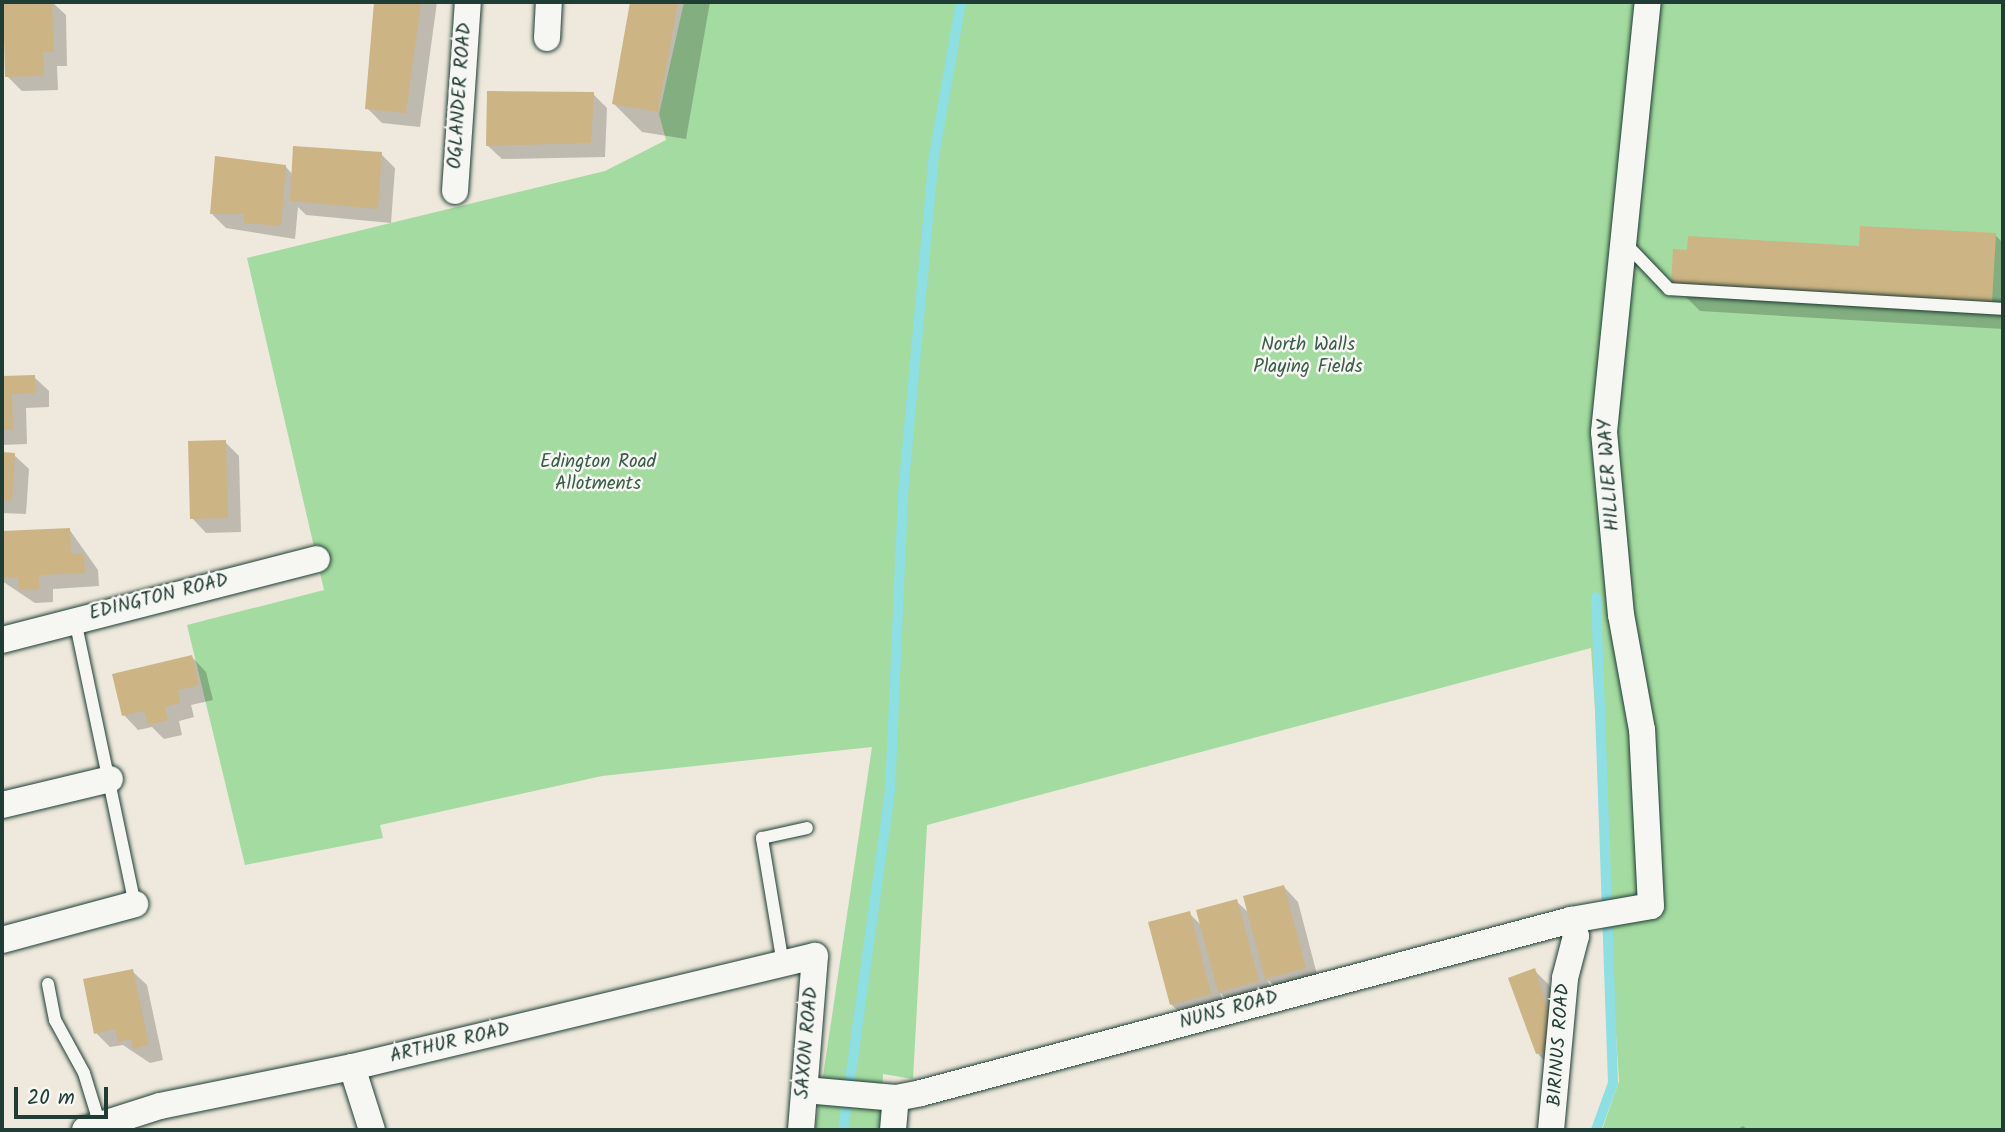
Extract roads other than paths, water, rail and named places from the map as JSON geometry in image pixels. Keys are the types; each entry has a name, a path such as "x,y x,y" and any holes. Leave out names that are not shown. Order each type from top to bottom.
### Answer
{"street":[{"name":"OGLANDER ROAD","path":"455,191 468,2"},
{"path":"547,38 549,2"},
{"name":"HILLIER WAY","path":"1648,2 1604,432 1622,615 1642,730 1651,906"},
{"name":"EDINGTON ROAD","path":"2,640 317,559"},
{"path":"2,805 110,779"},
{"path":"2,940 135,904"},
{"name":"NUNS ROAD","path":"805,1090 896,1098 1581,918 1651,906"},
{"name":"BIRINUS ROAD","path":"1550,1130 1565,978 1581,918"},
{"name":"ARTHUR ROAD","path":"93,1128 160,1106 352,1067 815,956"},
{"name":"SAXON ROAD","path":"801,1130 815,956"},
{"path":"352,1067 372,1130"},
{"path":"894,1130 896,1098"}],"lane":[{"path":"1623,242 1669,289 2003,309"},
{"path":"75,620 135,904"},
{"path":"783,964 762,838 807,828"},
{"path":"48,984 55,1020 84,1073 93,1128"}],"waterway":[{"path":"843,1130 890,793 903,494 933,162 961,2"},
{"path":"1596,597 1613,1083 1596,1130"}],"park label":[{"name":"North Walls Playing Fields","path":"1308,357"},
{"name":"Edington Road Allotments","path":"598,474"}]}
